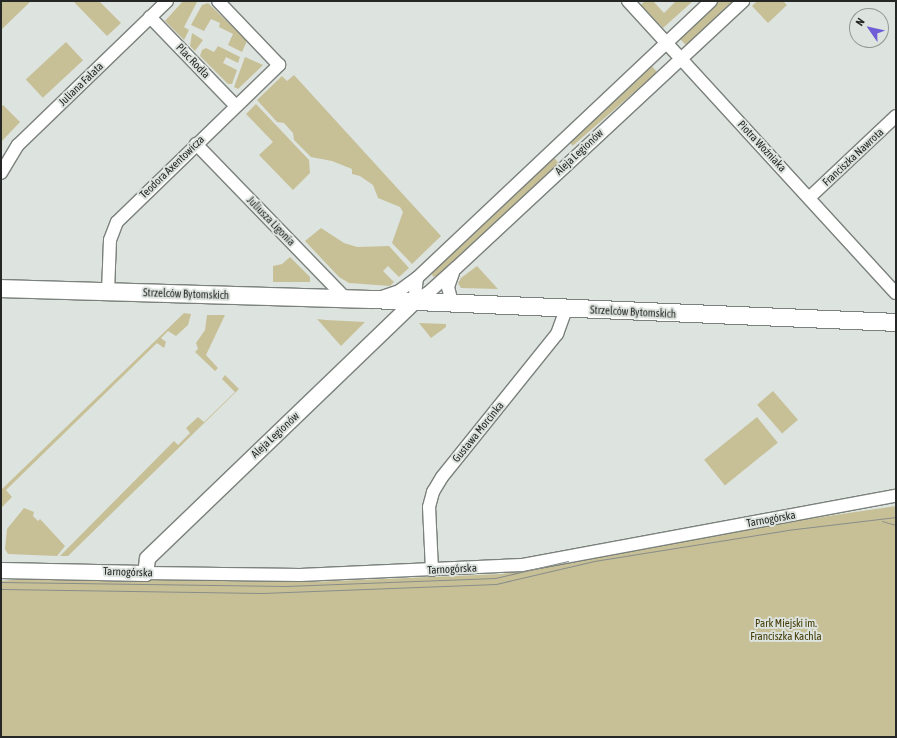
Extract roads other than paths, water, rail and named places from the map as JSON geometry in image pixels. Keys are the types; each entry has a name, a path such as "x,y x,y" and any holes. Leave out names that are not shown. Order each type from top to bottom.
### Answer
{"main road":[{"name":"Strzelców Bytomskich","path":"1,288 370,299 566,309 896,322"}],"street":[{"name":"Juliana Fałata","path":"1,173 18,145 167,1"},
{"name":"Teodora Axentowicza","path":"108,292 110,240 117,222 235,105 279,64 218,1"},
{"name":"Piotra Woźniaka","path":"628,1 896,293"},
{"name":"Aleja Legionów","path":"370,299 389,296 417,278 711,1"},
{"name":"Aleja Legionów","path":"145,573 147,558 414,301 428,293 456,268 569,160 743,1"},
{"name":"Plac Rodła","path":"150,17 235,105"},
{"name":"Franciszka Nawrota","path":"810,198 896,116"},
{"name":"Juliusza Ligonia","path":"196,144 346,299"},
{"path":"556,146 569,160"},
{"path":"456,268 448,287 451,299 456,303"},
{"path":"414,301 417,278"},
{"name":"Strzelców Bytomskich","path":"370,299 388,308 388,326"},
{"name":"Gustawa Morcinka","path":"432,570 430,507 433,492 442,478 557,334 566,309"},
{"name":"Tarnogórska","path":"1,570 300,575 522,565 896,496"}],"tram line":[{"path":"1,589 262,593 496,584 594,561 787,530 896,517"},
{"path":"882,521 896,525"},
{"path":"1,582 286,586 495,578 568,561"}],"park label":[{"name":"Park Miejski im. Franciszka Kachla","path":"786,630"}]}
